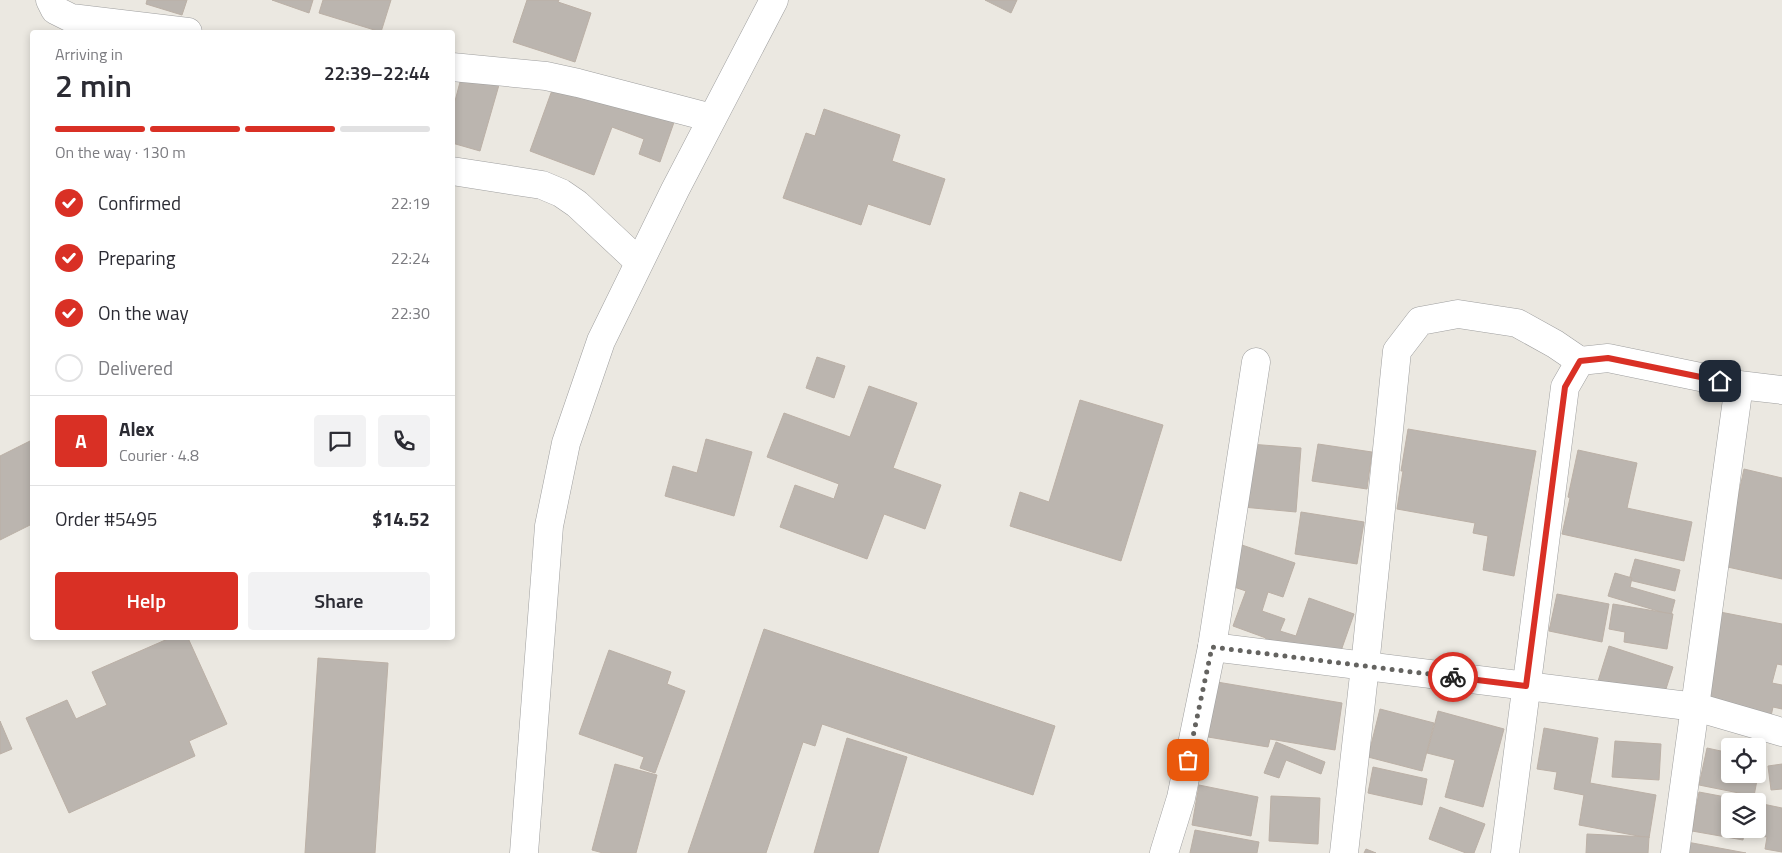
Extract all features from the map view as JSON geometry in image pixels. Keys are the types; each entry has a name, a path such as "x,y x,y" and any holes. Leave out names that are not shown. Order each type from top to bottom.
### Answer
{"street":[{"path":"50,0 55,10 70,18 171,30"},
{"path":"524,853 549,526 566,443 600,341 712,118 774,0"},
{"path":"455,66 554,78 712,118"},
{"path":"455,171 542,185 561,193 577,204 639,262"},
{"path":"1344,853 1397,351 1420,321 1458,314 1517,323 1555,344 1580,361 1608,358 1739,385 1782,390"},
{"path":"1505,853 1565,387 1580,361"},
{"path":"1164,853 1181,798 1212,647 1256,362"},
{"path":"1675,853 1739,385"},
{"path":"1212,647 1696,708 1782,732"}],"building":[{"path":"147,0 187,0 182,15 146,4"},
{"path":"272,0 313,0 309,13"},
{"path":"323,0 391,0 382,30 374,30 319,13"},
{"path":"527,0 559,0 558,2 591,13 575,62 513,42"},
{"path":"985,0 1017,0 1011,13"},
{"path":"464,67 501,78 480,151 455,144 455,101"},
{"path":"555,82 646,116 651,101 678,111 660,162 639,154 644,139 612,127 594,175 530,151"},
{"path":"824,109 900,135 892,161 945,179 930,225 868,204 861,225 783,198 806,133 815,136"},
{"path":"817,357 845,366 834,398 806,388"},
{"path":"869,386 917,403 893,468 941,485 925,529 884,514 867,559 780,527 795,485 834,499 839,484 767,457 784,413 850,437"},
{"path":"1080,400 1163,425 1121,561 1010,526 1020,492 1049,502"},
{"path":"1408,429 1536,451 1514,576 1483,570 1488,536 1473,533 1475,523 1397,509"},
{"path":"706,439 752,452 734,516 665,496 673,466 697,473"},
{"path":"30,441 30,525 0,540 0,456"},
{"path":"1237,443 1301,448 1296,512 1232,506"},
{"path":"1318,444 1372,452 1367,489 1312,481"},
{"path":"1578,450 1637,463 1627,508 1692,522 1684,561 1562,534"},
{"path":"1744,469 1782,478 1782,579 1723,566"},
{"path":"1301,512 1364,522 1357,564 1295,554"},
{"path":"1236,543 1295,563 1283,597 1268,592 1262,611 1285,619 1280,631 1296,636 1309,598 1354,614 1336,665 1265,641 1266,638 1233,626 1246,591 1222,583"},
{"path":"1635,559 1680,570 1675,591 1629,580"},
{"path":"1615,573 1632,578 1630,587 1675,600 1671,615 1608,596"},
{"path":"1557,594 1609,604 1602,642 1549,631"},
{"path":"1613,604 1673,614 1667,649 1624,642 1625,632 1609,629"},
{"path":"1720,612 1782,624 1782,665 1777,664 1772,683 1782,685 1782,709 1773,707 1770,721 1701,707"},
{"path":"764,629 1055,726 1033,795 822,724 815,746 803,742 766,853 688,853"},
{"path":"165,640 189,640 227,724 189,741 195,756 69,813 26,718 67,700 76,719 107,705 92,672"},
{"path":"1609,646 1673,667 1658,714 1594,694"},
{"path":"609,650 671,672 667,684 685,691 655,773 640,768 644,757 579,734"},
{"path":"318,658 388,663 375,853 305,853"},
{"path":"1217,682 1342,703 1335,750 1270,739 1268,747 1208,737"},
{"path":"1380,709 1434,723 1422,771 1368,757"},
{"path":"1438,711 1504,729 1483,807 1445,797 1455,760 1427,753"},
{"path":"0,721 12,749 0,754"},
{"path":"1544,728 1598,738 1590,783 1656,795 1649,838 1579,825 1584,795 1554,789 1557,772 1537,769"},
{"path":"847,738 907,757 878,853 814,853"},
{"path":"1615,741 1661,744 1659,780 1612,777"},
{"path":"1276,742 1325,762 1321,774 1286,760 1279,778 1264,773"},
{"path":"1707,748 1721,751 1721,783 1756,783 1755,793 1739,793 1699,785"},
{"path":"615,764 657,775 636,853 603,853 592,850"},
{"path":"1782,764 1782,789 1771,790 1768,766"},
{"path":"1373,767 1427,779 1422,805 1368,793"},
{"path":"1199,785 1258,797 1251,836 1192,825"},
{"path":"1699,792 1721,796 1721,836 1692,831"},
{"path":"1271,796 1320,798 1318,844 1269,841"},
{"path":"1766,805 1782,808 1782,852 1765,849 1767,837"},
{"path":"1440,807 1485,824 1474,853 1466,853 1429,839"},
{"path":"1195,830 1259,842 1257,853 1190,853"},
{"path":"1587,834 1649,837 1648,853 1586,853"},
{"path":"1687,842 1746,853 1685,853"},
{"path":"1366,849 1376,853 1364,853"}],"way so far":[{"path":"1188,760 1212,647 1453,677"}],"route":[{"path":"1453,677 1526,686 1565,387 1580,361 1608,358 1720,381"}]}
